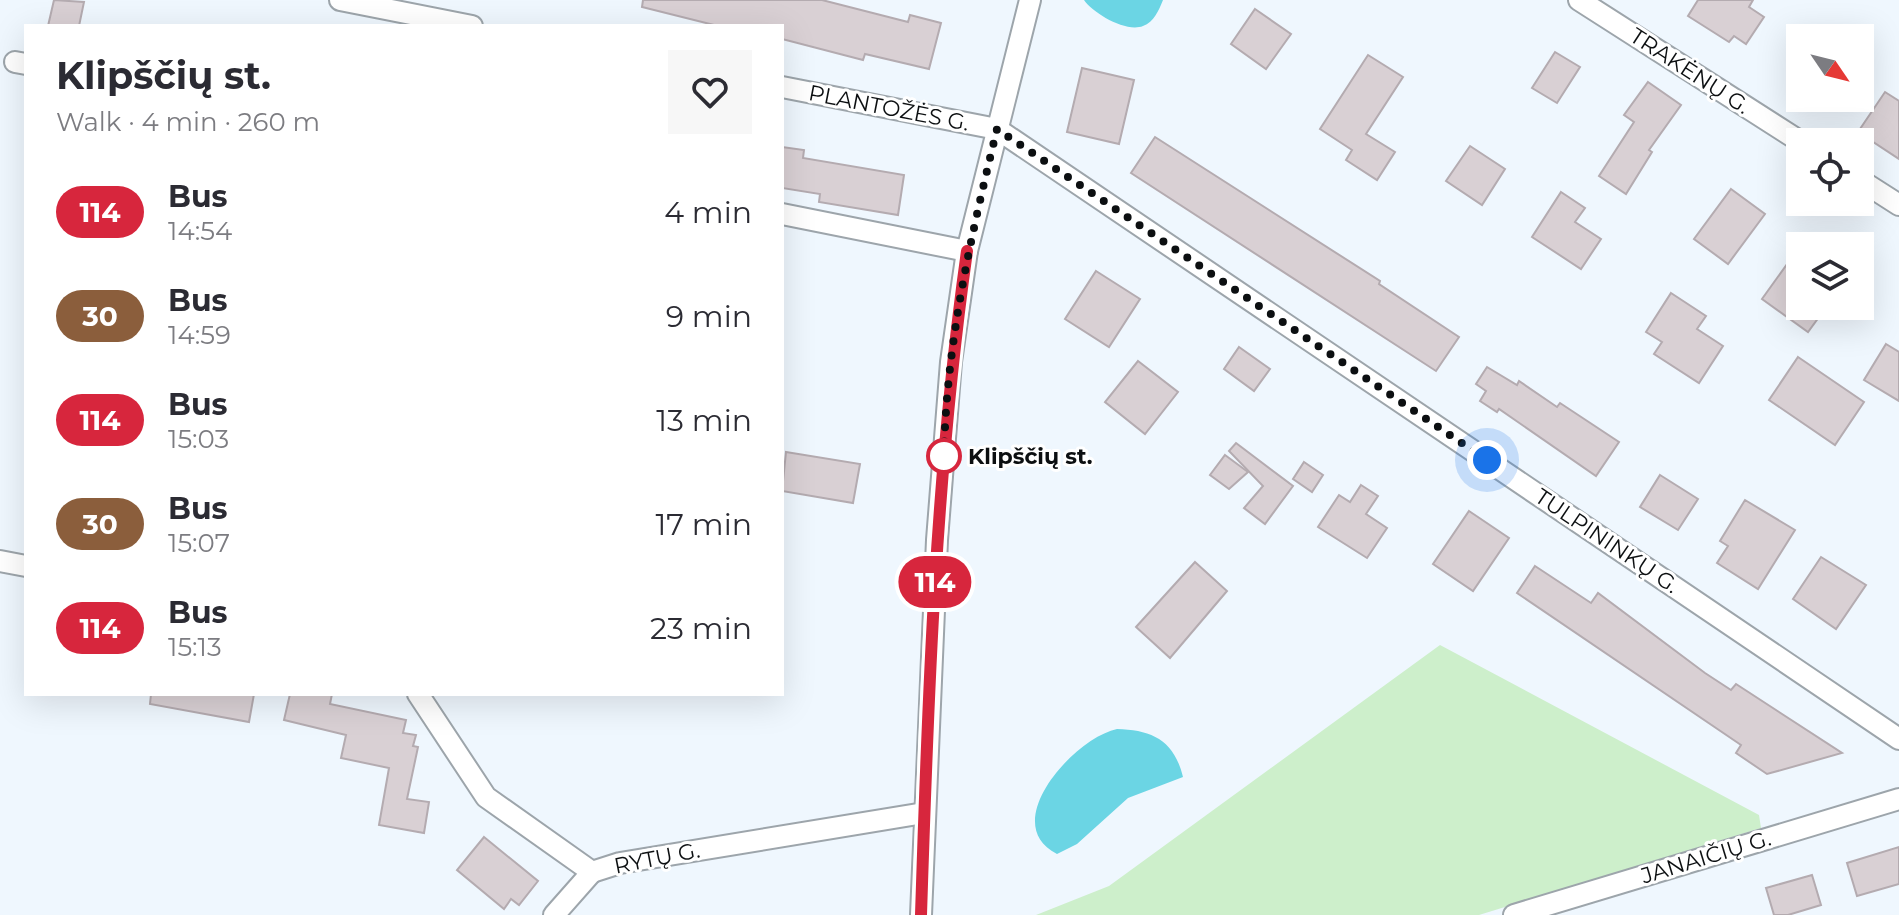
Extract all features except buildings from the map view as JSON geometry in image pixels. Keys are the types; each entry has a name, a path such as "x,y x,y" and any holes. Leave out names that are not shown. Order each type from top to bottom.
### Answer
{"street":[{"path":"340,0 462,24"},
{"path":"921,915 937,540 951,362 967,251 1030,0"},
{"name":"TRAKĖNŲ G.","path":"1579,0 1786,132"},
{"name":"PLANTOŽĖS G.","path":"784,87 997,129"},
{"name":"TULPININKŲ G.","path":"997,129 1899,739"},
{"path":"1874,189 1899,205"},
{"path":"784,214 967,251"},
{"path":"0,561 24,566"},
{"name":"RYTŲ G.","path":"419,696 486,797 592,872 620,863 924,813"},
{"name":"JANAIČIŲ G.","path":"1514,915 1899,799"},
{"path":"554,915 592,872"}],"green space":[{"path":"1440,645 1759,815 1761,828 1479,915 1036,915 1109,886"}],"water":[{"path":"1084,0 1163,0 1150,22 1128,27 1095,11"},
{"path":"1117,729 1141,732 1160,740 1174,754 1183,777 1128,798 1077,844 1057,854 1041,840 1035,823 1038,804 1063,765 1081,748"}],"bus line":[{"name":"114","path":"921,915 937,540 951,362 967,251"}],"place":[{"name":"Klipščių st.","path":"944,456"}],"route":[{"path":"944,456 951,362 967,251 997,129 1487,460"}]}
